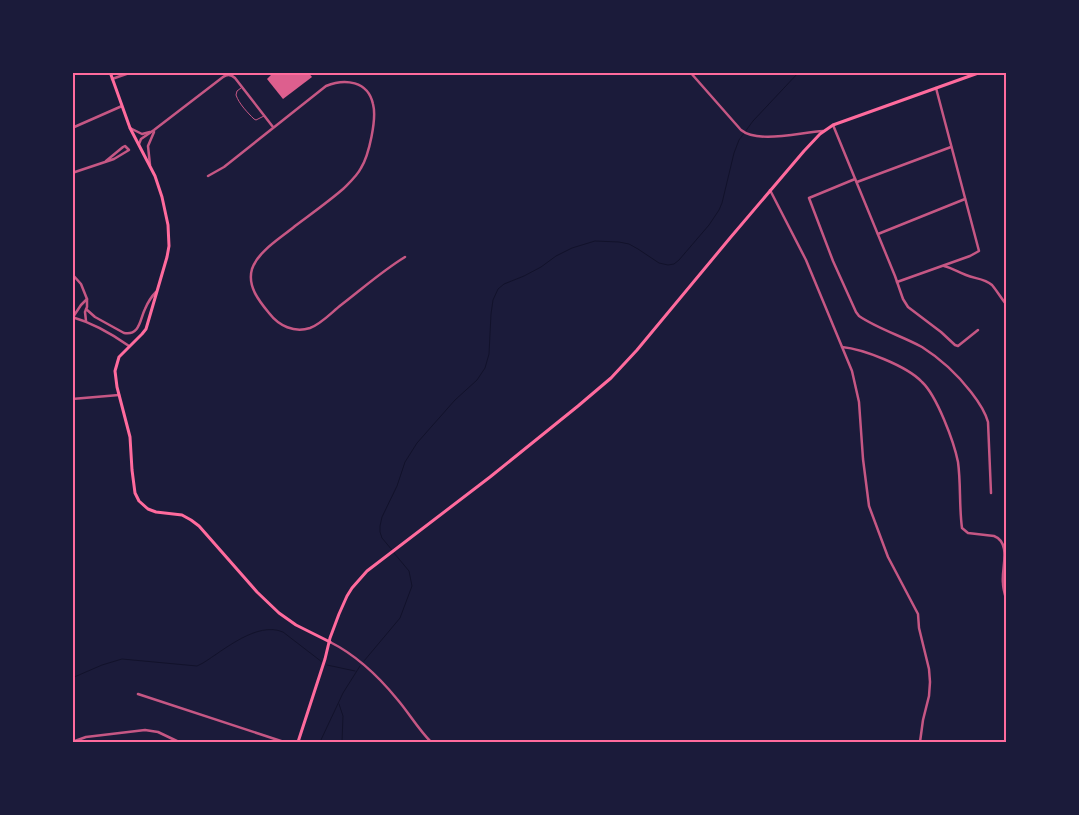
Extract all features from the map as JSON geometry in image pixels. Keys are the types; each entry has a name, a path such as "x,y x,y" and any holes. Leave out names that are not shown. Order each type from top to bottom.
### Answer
{"main road":[{"path":"110,72 130,128 157,181 162,197 168,235 167,257 144,331 119,357 116,364 115,375 130,437 135,493 141,503 152,511 174,513 194,521 260,595 281,615 296,625 330,642"},
{"path":"298,742 330,638 347,596 359,579 379,560 496,472 611,378 637,350 770,190 823,131 833,125 936,88 969,74 981,72"}],"street":[{"path":"112,79 132,72"},
{"path":"690,72 744,132 756,136 823,131"},
{"path":"139,144 141,139 225,75 232,76 273,127"},
{"path":"208,176 224,166 326,86 340,81 351,82 361,86 370,96 374,106 371,139 364,162 356,176 343,189 266,250 256,261 251,279 255,294 274,319 282,325 294,329 302,329 313,326 382,272 405,257"},
{"path":"897,282 979,251 936,88"},
{"path":"72,128 122,106"},
{"path":"833,125 903,299 908,307 958,346 978,330"},
{"path":"130,128 142,134 154,130"},
{"path":"150,166 148,146 154,130"},
{"path":"72,173 106,161 118,156 128,150 127,147 123,146 106,161"},
{"path":"951,146 809,198 836,267 859,316 922,347 940,359 958,376 984,410 988,422 990,493"},
{"path":"770,190 806,260 854,377 860,402 863,459 869,506 888,557 918,614 929,669 929,696 920,742"},
{"path":"878,234 965,199"},
{"path":"942,266 987,282 993,286 1006,304"},
{"path":"72,274 81,284 87,299 86,321"},
{"path":"86,309 95,317 124,333 130,334 139,327 146,307 156,292"},
{"path":"87,299 73,317 86,321 129,346"},
{"path":"842,347 858,350 907,371 921,380 926,386 945,422 955,452 960,486 962,528 968,534 994,536 1001,540 1004,552 1002,583 1006,599"},
{"path":"72,399 119,395"},
{"path":"330,642 357,659 397,699 430,742"},
{"path":"138,694 284,742"},
{"path":"72,742 86,737 152,730 179,742"}],"lane":[{"path":"242,87 236,93 238,99 254,119 264,115"}],"building":[{"path":"274,72 308,72 312,77 283,99 267,79"}],"waterway":[{"path":"392,550 382,538 380,532 382,517 397,486 405,462 417,443 455,400 477,380 485,368 489,354 493,300 498,289 504,284 541,267 556,256 572,248 595,241 629,244 659,263 674,264 709,225 719,210 739,140 753,121 799,72"},
{"path":"364,661 400,618 412,586 409,571 394,553"},
{"path":"72,678 122,659 197,666 241,638 262,630 283,632 322,662"},
{"path":"327,665 355,671"},
{"path":"320,742 343,693 360,666"},
{"path":"339,704 343,716 342,742"}]}
